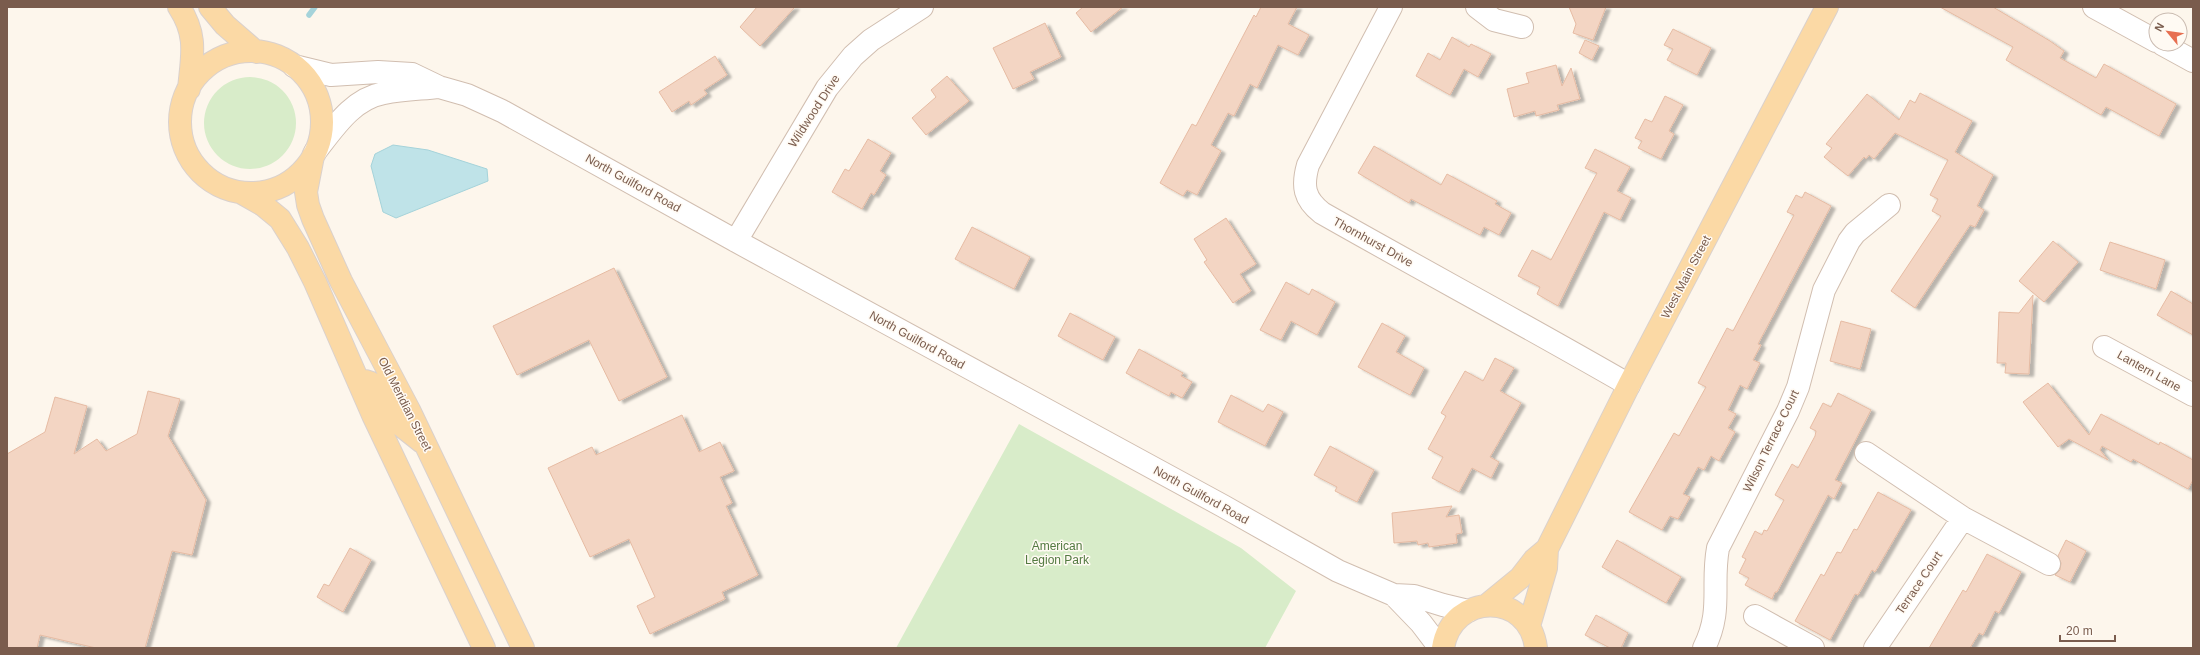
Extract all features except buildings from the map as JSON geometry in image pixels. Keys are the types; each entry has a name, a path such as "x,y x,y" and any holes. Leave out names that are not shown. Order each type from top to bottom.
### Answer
{"main road":[{"path":"179,7 192,33 193,52 189,89 180,119 181,136 186,152 195,166 207,178 221,187 242,193 272,212 285,225 315,282 357,379 484,648"},
{"path":"210,7 225,25 256,52"},
{"name":"West Main Street","path":"1443,648 1450,628 1458,618 1477,608 1520,578 1534,560 1547,549 1629,385 1827,7"},
{"path":"189,89 206,68 217,60 236,54 256,52 276,56 294,66 309,81 321,110 321,131 314,154 298,175 277,188 266,192 242,193"},
{"name":"Old Meridian Street","path":"314,154 306,192 308,205 313,218 342,281 425,444 523,648"},
{"path":"357,379 371,383 398,423 425,444"},
{"name":"West Main Street","path":"1529,626 1546,568 1547,549"},
{"path":"1477,608 1499,606 1511,610 1521,617 1529,626 1535,639 1536,648"}],"street":[{"name":"Wildwood Drive","path":"736,242 827,88 853,56 871,40 922,7"},
{"name":"Thornhurst Drive","path":"1391,7 1308,165 1304,178 1306,194 1311,205 1322,213 1453,288 1553,340 1629,385"},
{"path":"1477,7 1494,20 1522,27"},
{"path":"2094,7 2148,37"},
{"path":"2177,52 2193,61"},
{"name":"North Guilford Road","path":"294,66 331,75 378,72 412,74 439,87 468,95 502,111 736,242 1223,506 1338,571 1394,595 1414,596 1443,605 1477,608"},
{"name":"North Guilford Road","path":"314,154 340,120 360,102 384,93 439,87"},
{"name":"Wilson Terrace Court","path":"1704,648 1716,616 1715,561 1718,548 1788,411 1798,387 1824,290 1830,275 1855,233 1889,205"},
{"name":"Lantern Lane","path":"2104,347 2193,395"},
{"path":"1866,454 1963,518 2049,564"},
{"name":"Terrace Court","path":"1874,648 1963,518"},
{"name":"North Guilford Road","path":"1394,595 1421,623 1440,648"},
{"path":"1755,616 1813,648"}],"green space":[{"path":"250,77 267,81 282,91 292,106 296,123 292,140 282,155 267,165 250,169 233,165 218,155 208,140 204,123 208,106 218,91 233,81"},
{"name":"American Legion Park","path":"1019,424 1241,548 1296,591 1265,648 896,648"}],"water":[{"path":"393,145 428,150 487,169 488,181 396,218 383,212 371,166 375,154"}],"waterway":[{"path":"309,15 315,7"}]}
